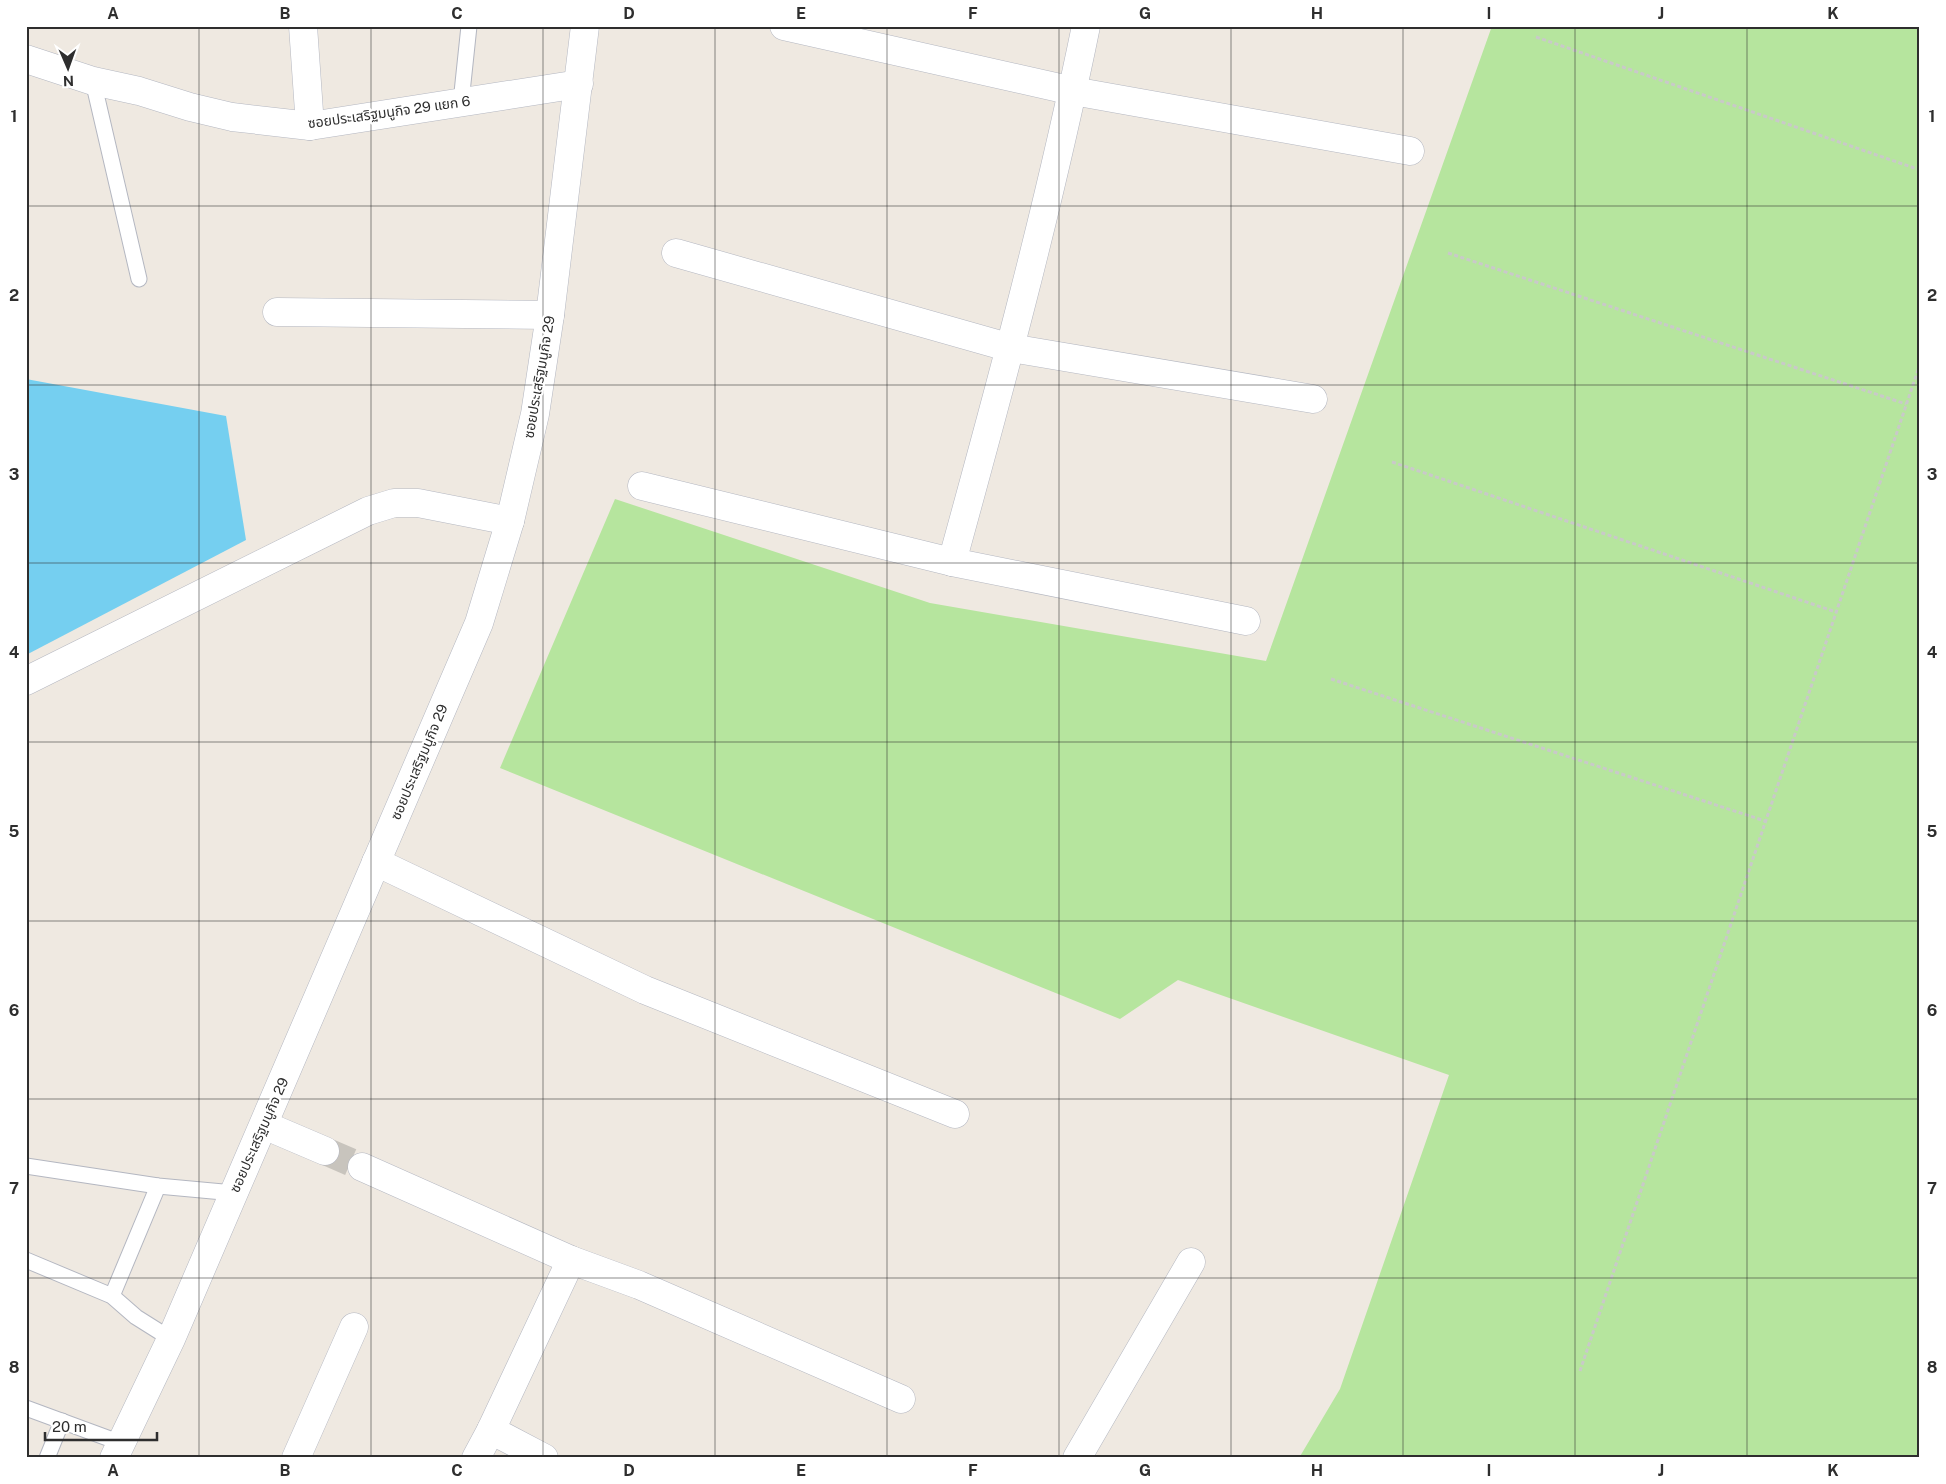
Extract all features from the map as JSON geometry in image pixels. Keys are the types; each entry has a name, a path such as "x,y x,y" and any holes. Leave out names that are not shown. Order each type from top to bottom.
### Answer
{"street":[{"path":"303,26 310,126"},
{"name":"ซอยประเสริฐมนูกิจ 29","path":"118,1450 171,1339 479,622 510,520 535,414 550,315 585,26"},
{"path":"784,26 1073,91 1410,152"},
{"path":"952,562 1011,348 1073,91 1086,26"},
{"name":"ซอยประเสริฐมนูกิจ 29 แยก 6","path":"26,59 93,81 139,90 190,107 232,117 310,126 579,84"},
{"path":"676,253 1011,348 1314,399"},
{"path":"277,312 550,315"},
{"path":"642,486 952,562 1246,621"},
{"path":"26,681 368,511 394,503 418,503 510,520"},
{"path":"376,862 645,990 955,1114"},
{"path":"264,1125 325,1151"},
{"path":"362,1167 571,1260 639,1285 901,1400"},
{"path":"476,1458 571,1260"},
{"path":"1077,1458 1191,1262"},
{"path":"296,1458 354,1327"},
{"path":"491,1430 544,1458"}],"lane":[{"path":"460,102 468,26"},
{"path":"93,81 139,279"},
{"path":"26,1166 158,1186 234,1193"},
{"path":"112,1296 158,1186"},
{"path":"26,1260 112,1296 136,1317 171,1339"},
{"path":"26,1408 62,1421 118,1450"},
{"path":"46,1458 62,1421"}],"path":[{"path":"1536,37 1920,170"},
{"path":"1448,253 1906,404"},
{"path":"1580,1371 1920,364"},
{"path":"1392,462 1836,612"},
{"path":"1330,679 1765,821"}],"green space":[{"path":"1492,26 1920,26 1920,1458 1299,1458 1340,1389 1449,1075 1178,980 1120,1019 500,768 615,499 930,603 1266,661"}],"water":[{"path":"26,379 226,416 246,540 26,655"}],"tunnel":[{"path":"325,1151 362,1167"}]}
